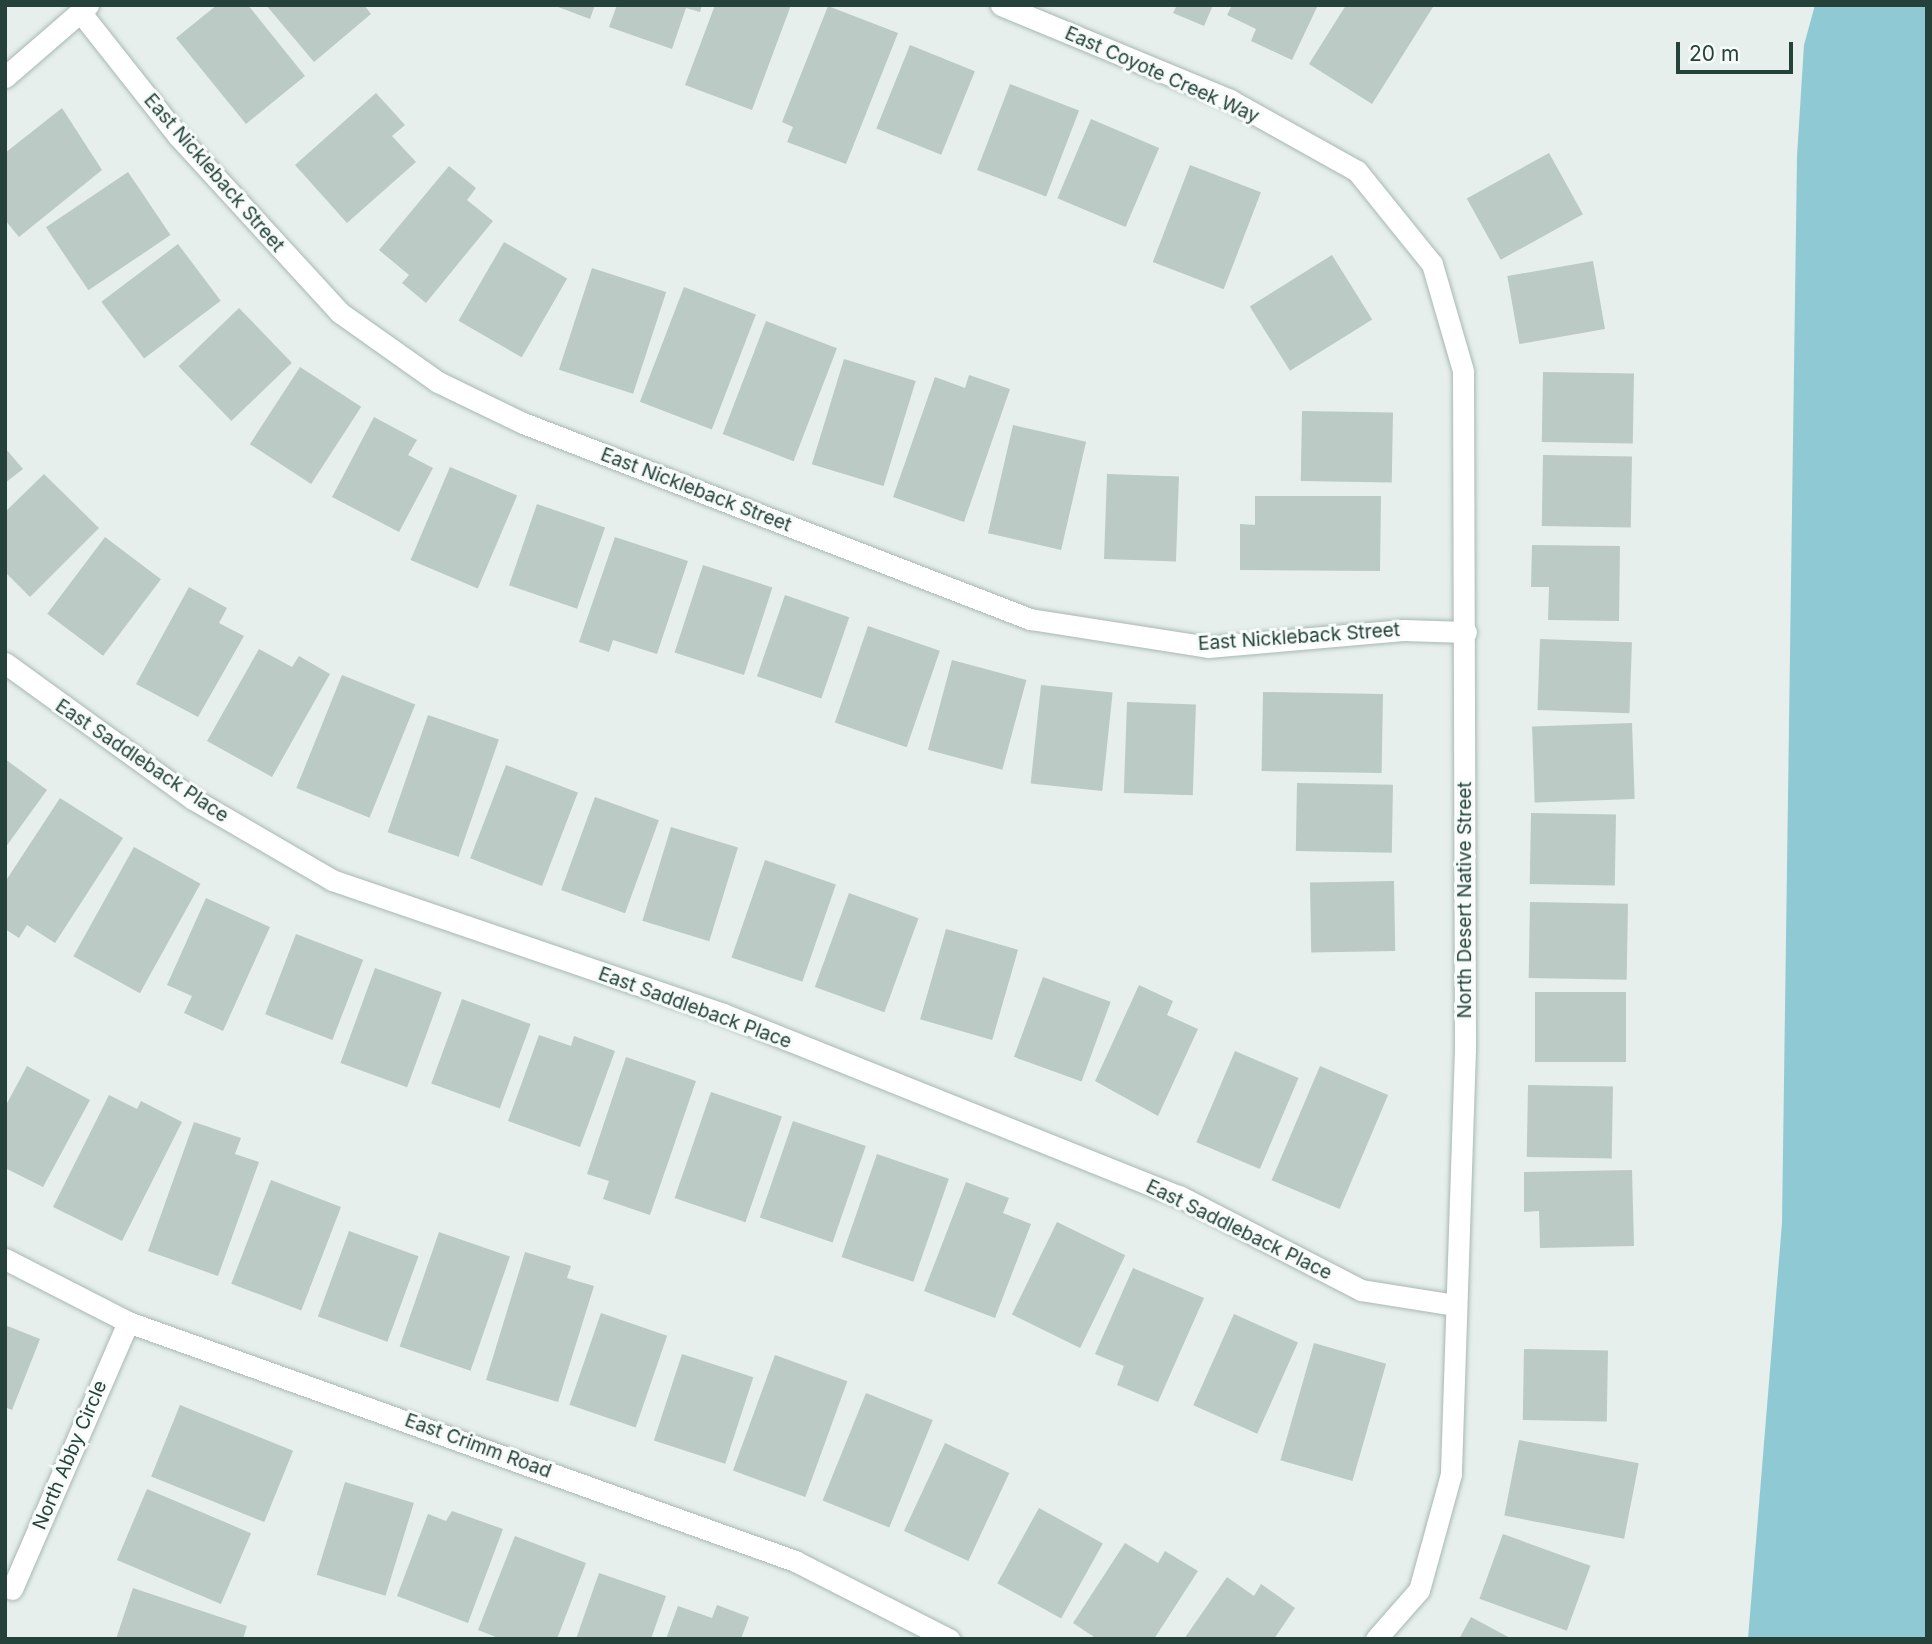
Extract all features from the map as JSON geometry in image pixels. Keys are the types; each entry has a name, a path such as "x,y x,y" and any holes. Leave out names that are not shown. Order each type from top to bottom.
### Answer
{"street":[{"name":"East Coyote Creek Way","path":"1001,5 1230,100 1357,171"},
{"path":"5,77 84,9"},
{"name":"East Nickleback Street","path":"84,9 178,136 339,312 438,382 523,423 1030,619 1208,647 1403,630 1466,632"},
{"name":"North Desert Native Street","path":"1357,171 1432,264 1463,371 1466,632 1465,1049 1451,1474 1419,1590 1376,1639"},
{"name":"East Saddleback Place","path":"5,663 193,799 332,880 723,1014 1179,1196 1361,1290 1455,1305"},
{"name":"East Crimm Road","path":"5,1259 128,1322 795,1561 949,1639"},
{"name":"North Abby Circle","path":"12,1589 128,1322"}],"water":[{"path":"1815,5 1927,5 1927,1639 1748,1639 1782,1223 1797,156 1804,45"}],"building":[{"path":"217,5 248,5 305,76 246,124 176,38"},
{"path":"266,5 364,5 371,14 314,62"},
{"path":"553,5 595,5 590,19"},
{"path":"617,5 702,5 700,12 686,8 672,49 609,27"},
{"path":"715,5 791,5 752,110 685,85"},
{"path":"1177,5 1213,5 1204,26 1173,13"},
{"path":"1232,5 1318,5 1292,60 1251,41 1256,29 1227,15"},
{"path":"1346,5 1433,7 1372,104 1309,64"},
{"path":"828,6 898,33 846,164 787,142 793,127 782,122"},
{"path":"910,45 975,71 941,155 876,128"},
{"path":"1010,84 1079,111 1046,196 977,170"},
{"path":"376,93 405,125 392,136 416,162 347,223 295,165"},
{"path":"62,108 102,170 19,237 5,220 5,153"},
{"path":"1091,119 1159,148 1126,227 1057,198"},
{"path":"1549,153 1583,214 1501,260 1467,199"},
{"path":"1190,165 1261,192 1224,289 1153,262"},
{"path":"449,166 476,188 467,200 493,221 426,303 402,283 409,275 379,250"},
{"path":"128,172 170,235 88,290 46,227"},
{"path":"504,242 567,278 522,357 458,321"},
{"path":"178,244 221,301 144,358 101,302"},
{"path":"1332,255 1372,319 1290,371 1250,306"},
{"path":"1593,261 1605,329 1519,344 1507,276"},
{"path":"592,268 666,292 633,394 559,370"},
{"path":"684,287 756,315 712,429 640,402"},
{"path":"239,308 292,363 231,421 179,366"},
{"path":"766,321 837,348 794,461 723,434"},
{"path":"844,359 916,381 884,486 812,464"},
{"path":"300,367 361,407 311,484 250,444"},
{"path":"1543,372 1634,374 1633,444 1542,442"},
{"path":"969,375 1010,389 964,522 893,497 935,377 965,388"},
{"path":"1302,411 1393,413 1392,483 1301,481"},
{"path":"374,417 417,440 408,455 433,468 399,532 332,497"},
{"path":"1013,425 1086,442 1061,550 988,533"},
{"path":"5,448 23,469 5,483"},
{"path":"1543,455 1632,457 1631,528 1542,526"},
{"path":"450,467 517,496 478,588 411,560"},
{"path":"44,474 99,528 30,597 5,572 5,512"},
{"path":"1107,474 1179,477 1176,561 1104,559"},
{"path":"1255,496 1381,496 1380,571 1240,570 1240,524 1255,525"},
{"path":"537,504 605,527 577,609 509,585"},
{"path":"105,537 161,579 103,656 47,614"},
{"path":"615,537 688,561 657,654 613,640 609,652 579,642"},
{"path":"1532,545 1620,546 1619,621 1548,620 1549,587 1531,587"},
{"path":"703,565 772,588 744,675 675,652"},
{"path":"189,587 227,608 219,623 244,636 198,717 136,684"},
{"path":"785,595 849,617 821,698 757,676"},
{"path":"868,626 940,651 907,747 835,722"},
{"path":"1540,639 1632,642 1629,713 1538,710"},
{"path":"259,649 292,667 299,656 330,674 272,777 207,741"},
{"path":"952,660 1026,680 1002,770 928,750"},
{"path":"342,675 415,705 370,818 296,788"},
{"path":"1041,685 1113,693 1102,791 1031,783"},
{"path":"1263,692 1383,694 1382,773 1262,771"},
{"path":"1127,702 1196,704 1193,795 1124,793"},
{"path":"428,715 499,739 459,857 388,832"},
{"path":"1632,723 1635,799 1535,802 1532,726"},
{"path":"5,759 47,790 5,848"},
{"path":"506,765 578,793 542,886 470,858"},
{"path":"1297,783 1393,785 1392,853 1296,851"},
{"path":"595,797 659,820 625,913 561,890"},
{"path":"60,798 123,838 55,943 27,925 19,938 5,929 5,882"},
{"path":"1531,813 1616,814 1615,885 1530,884"},
{"path":"671,827 738,847 709,941 642,921"},
{"path":"134,847 200,884 140,993 73,956"},
{"path":"765,860 836,884 802,982 731,957"},
{"path":"1394,881 1395,951 1311,952 1310,882"},
{"path":"849,893 919,918 884,1012 815,987"},
{"path":"206,898 270,927 223,1031 184,1013 192,996 167,985"},
{"path":"1530,902 1628,904 1627,980 1529,978"},
{"path":"946,929 1018,950 992,1040 920,1019"},
{"path":"296,934 363,960 332,1040 265,1014"},
{"path":"375,968 442,992 407,1087 340,1063"},
{"path":"1043,977 1111,1002 1082,1081 1014,1057"},
{"path":"1139,985 1173,1001 1167,1015 1198,1029 1158,1116 1095,1081"},
{"path":"1535,992 1626,992 1626,1062 1535,1062"},
{"path":"462,999 531,1024 500,1109 431,1084"},
{"path":"539,1035 571,1046 574,1036 615,1051 580,1147 508,1121"},
{"path":"1235,1051 1299,1078 1260,1169 1196,1142"},
{"path":"626,1057 696,1081 650,1215 603,1199 609,1181 587,1174"},
{"path":"27,1066 90,1100 43,1187 5,1168 5,1107"},
{"path":"1320,1066 1388,1095 1340,1209 1272,1180"},
{"path":"1528,1085 1613,1086 1612,1158 1527,1157"},
{"path":"711,1092 782,1116 745,1222 675,1198"},
{"path":"109,1095 137,1109 141,1101 182,1122 122,1241 53,1207"},
{"path":"793,1121 866,1146 833,1243 760,1217"},
{"path":"194,1122 241,1138 235,1154 259,1162 218,1276 148,1251"},
{"path":"877,1154 949,1179 913,1282 842,1257"},
{"path":"1632,1170 1634,1246 1540,1248 1539,1211 1524,1212 1524,1172"},
{"path":"271,1180 341,1207 301,1311 231,1284"},
{"path":"966,1182 1009,1198 1003,1213 1031,1224 995,1318 924,1291"},
{"path":"1057,1222 1125,1255 1080,1348 1012,1315"},
{"path":"349,1231 419,1256 387,1342 318,1317"},
{"path":"439,1232 510,1256 471,1371 400,1346"},
{"path":"525,1252 571,1266 567,1278 594,1286 558,1402 486,1380"},
{"path":"1133,1268 1204,1298 1158,1402 1117,1385 1124,1366 1095,1354"},
{"path":"601,1313 667,1336 636,1428 569,1405"},
{"path":"1234,1314 1298,1342 1257,1434 1193,1405"},
{"path":"5,1325 40,1339 12,1410 5,1407"},
{"path":"1314,1343 1386,1364 1352,1481 1280,1460"},
{"path":"1524,1349 1608,1350 1607,1421 1523,1420"},
{"path":"682,1354 753,1377 725,1464 654,1441"},
{"path":"775,1355 847,1381 805,1497 733,1471"},
{"path":"866,1393 933,1420 889,1528 823,1501"},
{"path":"180,1405 293,1451 264,1522 151,1476"},
{"path":"1519,1440 1639,1463 1624,1539 1504,1516"},
{"path":"945,1443 1009,1473 968,1561 904,1531"},
{"path":"345,1482 414,1503 385,1596 317,1575"},
{"path":"147,1489 251,1533 221,1604 117,1560"},
{"path":"1039,1508 1103,1543 1061,1619 997,1583"},
{"path":"452,1511 503,1529 468,1623 397,1596 428,1514 446,1521"},
{"path":"1503,1534 1590,1566 1567,1631 1479,1599"},
{"path":"515,1536 586,1563 557,1639 501,1639 478,1630"},
{"path":"1125,1543 1158,1563 1165,1551 1198,1571 1154,1639 1097,1639 1073,1623"},
{"path":"599,1573 666,1596 651,1639 576,1639"},
{"path":"1227,1577 1254,1596 1261,1584 1295,1608 1274,1639 1184,1639"},
{"path":"133,1588 247,1626 243,1639 116,1639"},
{"path":"717,1605 749,1617 741,1639 666,1639 678,1606 712,1618"},
{"path":"1471,1617 1512,1639 1459,1639"}]}
